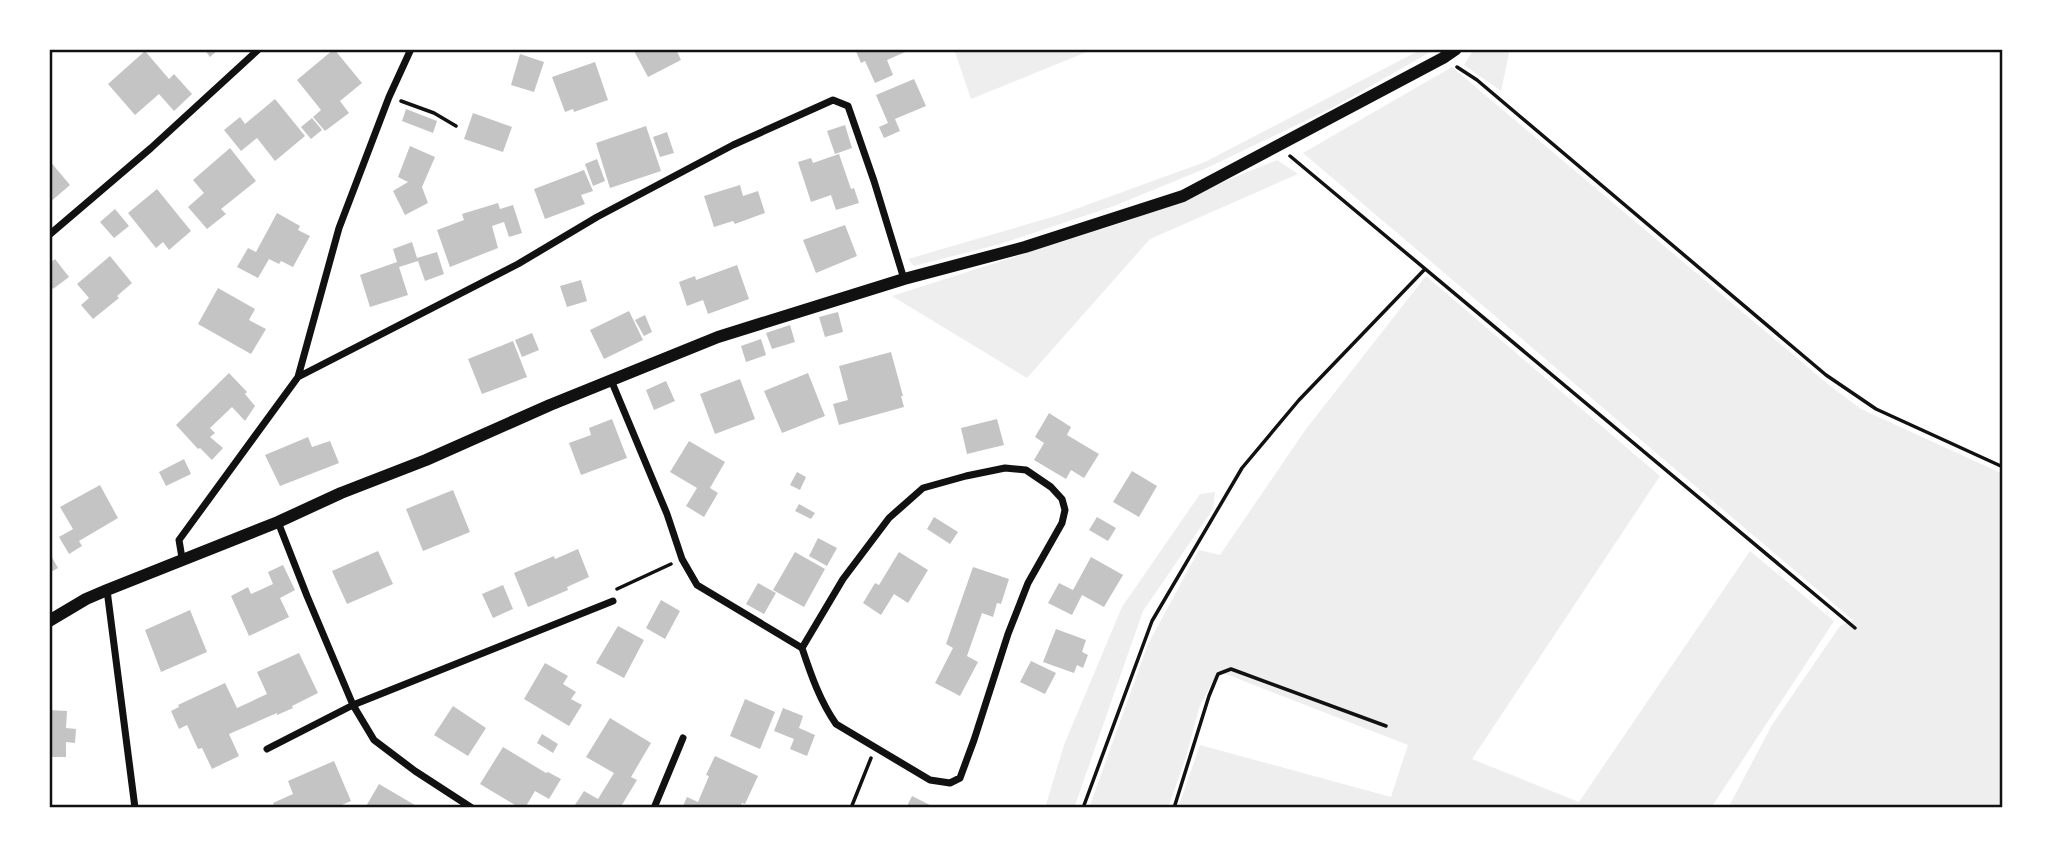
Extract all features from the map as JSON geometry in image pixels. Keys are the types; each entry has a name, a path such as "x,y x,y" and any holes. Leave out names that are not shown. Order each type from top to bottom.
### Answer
{"street":[{"path":"49,235 151,148 259,49"},
{"path":"183,558 179,540 298,377 339,228 389,97 411,49"},
{"path":"49,621 107,590 278,522 550,405 718,337 904,279 1025,247 1183,196 1456,49"},
{"path":"298,377 518,264 733,145 834,100 848,106 904,279"},
{"path":"611,380 667,514 682,559 697,585 802,648 813,681 836,724 930,780 950,783 960,778 1028,583 1062,523 1065,510 1062,499 1051,486 1026,470 1005,468 923,488 889,518 843,579 802,648"},
{"path":"278,522 354,705 374,740 472,808"},
{"path":"107,590 135,808"},
{"path":"267,749 354,705 613,601"},
{"path":"654,808 684,738"}],"path":[{"path":"1443,58 1477,80 1826,375 1877,409 2003,467"},
{"path":"389,97 434,113 456,126"},
{"path":"1278,146 1854,628"},
{"path":"1083,808 1152,621 1242,468 1299,400 1425,269"},
{"path":"613,601 617,589 682,559"},
{"path":"1174,808 1209,696 1219,674 1231,669 1387,726"},
{"path":"851,808 875,746"}],"shaded area":[{"path":"954,49 1094,49 971,99"},
{"path":"1422,49 1436,49 1332,108 1209,167 1114,206 1000,244 914,266 908,259 1059,215 1205,162"},
{"path":"1478,49 1510,49 1501,91 1464,65 1472,52"},
{"path":"1452,67 1829,385 1861,409 2003,474 2003,808 1728,808 1772,725 1840,626 1853,620 1303,153"},
{"path":"1277,160 1298,174 1150,239 1027,378 892,296 1130,220"},
{"path":"1426,276 1660,476 1472,759 1579,802 1750,551 1834,621 1711,808 1178,808 1200,745 1391,797 1408,745 1218,671 1199,708 1168,808 1089,808 1148,644 1199,550 1220,555 1306,429"},
{"path":"1215,492 1213,509 1143,611 1074,808 1045,808 1064,745 1122,607 1200,494"}],"building":[{"path":"204,49 219,49 210,57"},
{"path":"334,49 362,83 340,101 349,113 325,131 313,117 321,110 297,80"},
{"path":"633,49 676,49 681,60 648,77"},
{"path":"855,49 912,49 887,60 893,75 875,83 865,61 861,63"},
{"path":"145,51 169,79 174,74 192,94 174,111 159,94 135,115 108,84"},
{"path":"520,54 544,62 534,92 511,85"},
{"path":"595,62 608,100 574,112 573,109 565,112 552,77"},
{"path":"914,79 926,106 895,119 900,131 884,138 879,127 888,123 876,95"},
{"path":"275,99 305,136 275,161 257,138 241,151 224,130 240,117 245,124"},
{"path":"406,109 437,121 433,133 402,121"},
{"path":"473,113 512,127 503,152 464,139"},
{"path":"312,118 322,130 311,139 301,127"},
{"path":"845,125 852,148 835,154 827,131"},
{"path":"646,126 661,171 610,188 596,143"},
{"path":"667,132 674,153 660,157 653,137"},
{"path":"410,146 435,157 422,187 428,203 405,215 393,191 408,182 398,177"},
{"path":"230,148 256,181 221,209 226,214 207,229 188,207 204,193 193,180"},
{"path":"839,154 851,189 854,188 859,203 836,210 831,195 811,202 798,162 811,158 813,163"},
{"path":"597,159 605,181 593,186 585,164"},
{"path":"49,160 70,185 49,203"},
{"path":"584,170 593,191 581,195 585,204 545,219 534,189"},
{"path":"740,185 743,196 758,191 765,213 735,224 733,221 714,227 704,196"},
{"path":"157,189 191,231 169,250 163,242 156,248 128,213"},
{"path":"498,203 500,209 513,205 522,233 509,237 504,222 492,226 498,248 450,267 437,230 464,220 462,214"},
{"path":"115,209 129,226 114,238 100,222"},
{"path":"277,213 300,226 298,230 310,236 293,267 269,259 258,278 237,267 248,248 256,252"},
{"path":"845,225 857,256 816,273 803,240"},
{"path":"412,242 417,258 437,252 444,274 425,281 418,261 399,267 408,295 370,307 360,275 397,262 393,249"},
{"path":"110,256 132,283 117,296 119,298 93,319 81,305 89,298 77,284"},
{"path":"55,259 69,277 53,289 49,284 49,264"},
{"path":"737,265 749,299 708,314 703,300 687,306 679,282 695,276 696,280"},
{"path":"581,280 587,301 567,307 560,286"},
{"path":"218,288 255,309 249,320 266,329 251,354 198,324"},
{"path":"629,311 643,340 604,359 590,330"},
{"path":"838,312 843,332 825,337 819,317"},
{"path":"645,315 652,332 644,336 635,320"},
{"path":"790,325 795,342 772,349 766,333"},
{"path":"532,333 539,350 522,357 515,340"},
{"path":"761,339 766,355 746,362 741,346"},
{"path":"513,341 527,377 482,394 468,359"},
{"path":"891,352 904,407 839,425 833,404 848,400 839,366"},
{"path":"229,373 247,392 245,394 255,406 245,421 232,407 210,428 215,433 210,437 223,448 212,460 176,425"},
{"path":"808,373 825,416 782,433 764,391"},
{"path":"740,379 755,419 715,434 700,394"},
{"path":"666,381 675,401 654,410 646,390"},
{"path":"1049,413 1071,427 1067,435 1099,454 1084,478 1071,470 1066,479 1034,460 1044,443 1035,437"},
{"path":"612,419 627,458 581,475 569,443 591,435 589,428"},
{"path":"997,419 1004,445 967,454 961,428"},
{"path":"308,437 312,447 330,441 339,463 280,486 265,455"},
{"path":"689,441 725,462 710,488 718,493 704,517 686,506 697,488 670,472"},
{"path":"184,459 191,474 166,486 159,472"},
{"path":"1132,471 1157,486 1139,517 1113,502"},
{"path":"797,472 806,477 800,490 790,485"},
{"path":"100,485 118,518 79,541 82,546 69,554 59,537 73,529 60,507"},
{"path":"453,490 470,532 423,551 406,509"},
{"path":"799,504 815,513 811,519 795,511"},
{"path":"934,517 958,532 950,544 927,529"},
{"path":"1097,517 1116,528 1108,541 1089,530"},
{"path":"818,538 837,548 827,566 809,556"},
{"path":"578,549 589,577 567,587 568,590 528,607 514,573"},
{"path":"378,551 393,584 347,604 332,571"},
{"path":"49,552 58,568 49,573"},
{"path":"795,552 825,569 804,607 773,590"},
{"path":"899,552 928,570 908,603 894,594 881,615 863,603 875,583 879,585"},
{"path":"1091,557 1123,575 1104,607 1082,595 1072,615 1048,603 1059,583 1073,590"},
{"path":"283,565 295,590 280,598 289,617 249,636 231,596 248,587 251,594 273,584 268,572"},
{"path":"973,567 1009,579 1001,604 997,603 993,617 982,613 967,656 978,662 960,696 935,683 953,648 946,644"},
{"path":"758,583 776,593 764,614 746,604"},
{"path":"503,585 513,609 493,618 482,594"},
{"path":"661,600 680,611 665,639 646,628"},
{"path":"190,610 207,652 161,672 145,630"},
{"path":"618,626 644,640 624,678 596,663"},
{"path":"1056,629 1086,640 1082,652 1088,655 1083,668 1077,665 1074,673 1043,662"},
{"path":"299,653 318,693 292,706 293,708 229,734 239,756 212,769 202,748 198,749 187,725 179,729 171,711 179,707 178,705 225,683 237,708 267,694 257,672"},
{"path":"1031,661 1056,673 1045,694 1020,682"},
{"path":"545,663 568,676 563,684 576,692 571,699 582,705 569,726 524,699"},
{"path":"745,699 775,712 760,749 730,736"},
{"path":"453,706 486,728 468,756 434,735"},
{"path":"783,708 803,716 799,728 815,735 807,756 790,749 794,739 774,731"},
{"path":"49,710 67,711 66,728 76,729 75,743 66,742 66,757 49,757"},
{"path":"610,718 651,743 631,777 637,780 620,808 573,808 584,791 598,799 614,773 586,757"},
{"path":"542,734 558,744 553,753 537,743"},
{"path":"503,747 561,779 549,799 535,791 525,808 520,808 480,784"},
{"path":"715,756 758,776 745,804 742,803 740,808 682,808 687,797 698,802"},
{"path":"334,761 351,801 335,808 275,808 273,803 293,794 288,781"},
{"path":"379,784 420,808 365,808"},
{"path":"912,796 936,808 906,808"}]}
